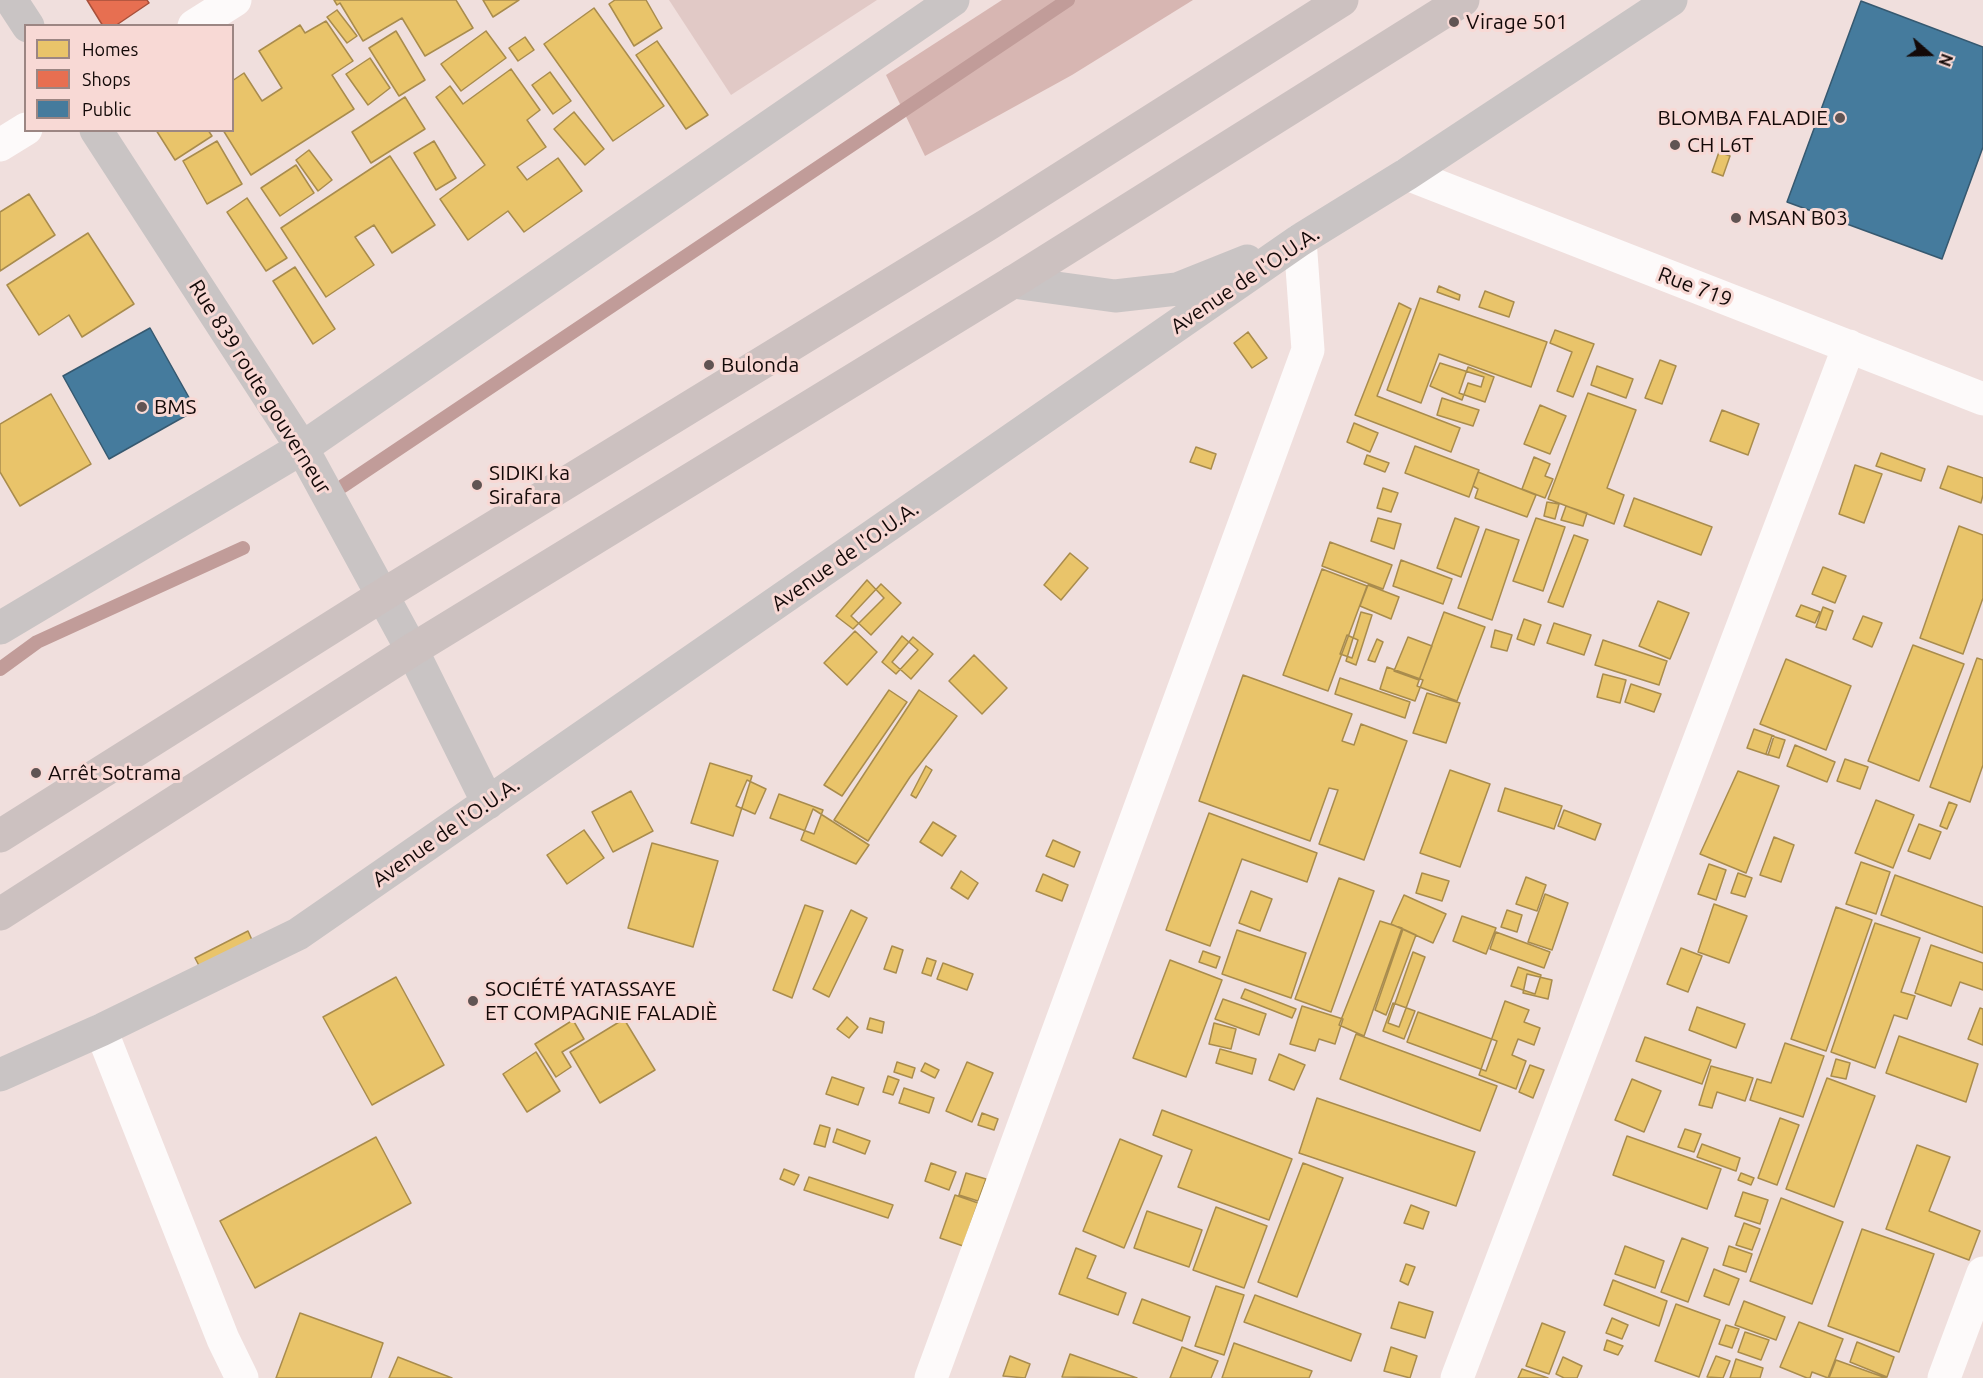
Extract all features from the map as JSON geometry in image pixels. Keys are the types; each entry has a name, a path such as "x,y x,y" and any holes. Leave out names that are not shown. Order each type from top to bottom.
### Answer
{"highway":[{"path":"0,836 383,595 987,225 1342,0"},
{"path":"0,914 412,650 1013,282 1463,0"}],"street":[{"path":"11,0 27,24"},
{"path":"197,24 235,0"},
{"path":"0,628 302,448 953,0"},
{"name":"Avenue de l'O.U.A.","path":"0,1075 101,1030 298,934 1300,240 1407,174 1671,0"},
{"path":"0,145 24,130"},
{"name":"Rue 839 route gouverneur","path":"97,132 302,448 412,650 488,803"},
{"name":"Rue 719","path":"1407,174 1983,399"},
{"path":"931,1378 1308,350 1300,240 1177,289 1115,296 1013,282"},
{"path":"1457,1378 1849,346"},
{"path":"101,1030 224,1339 242,1378"},
{"path":"1944,1378 1983,1273"}],"shaded area":[{"path":"669,0 877,0 731,95"},
{"path":"1002,0 1193,0 1072,75 925,156 886,75"}],"building: Homes":[{"path":"334,0 456,0 473,28 425,56 402,18 363,41 340,3 337,5"},
{"path":"483,0 519,0 493,17"},
{"path":"615,0 646,0 662,28 634,46 609,4"},
{"path":"594,8 664,106 613,141 544,44"},
{"path":"337,10 357,36 347,43 327,17"},
{"path":"326,21 353,61 332,75 354,109 251,175 224,132 234,132 234,80 244,73 262,101 282,88 259,51 300,25 305,33"},
{"path":"396,31 425,80 399,96 369,48"},
{"path":"486,31 506,58 461,91 441,64"},
{"path":"525,37 534,50 518,61 509,48"},
{"path":"657,41 708,115 686,129 636,55"},
{"path":"370,58 390,88 368,105 346,74"},
{"path":"511,69 540,110 527,120 546,147 517,167 527,180 558,158 582,191 524,232 508,211 468,240 440,199 485,165 436,97 450,86 463,104"},
{"path":"550,72 571,101 553,114 532,85"},
{"path":"405,97 425,129 371,163 352,132"},
{"path":"574,112 604,149 585,165 554,129"},
{"path":"157,132 209,132 212,136 175,160"},
{"path":"217,141 242,184 207,204 183,161"},
{"path":"434,141 456,178 436,190 414,153"},
{"path":"309,150 332,180 318,191 296,160"},
{"path":"1719,152 1730,156 1723,176 1712,172"},
{"path":"390,156 435,225 392,253 374,225 355,237 374,265 326,297 281,228"},
{"path":"296,165 314,193 280,216 261,188"},
{"path":"29,194 55,235 0,271 0,212"},
{"path":"247,198 287,258 266,271 227,212"},
{"path":"88,233 134,304 82,337 69,315 39,335 7,285"},
{"path":"295,267 335,329 313,344 273,281"},
{"path":"1439,286 1460,295 1459,300 1437,292"},
{"path":"1485,291 1514,302 1509,317 1479,307"},
{"path":"1420,298 1547,342 1531,387 1439,354 1421,403 1387,390"},
{"path":"1399,303 1411,309 1377,396 1460,428 1451,452 1355,415"},
{"path":"1555,330 1594,344 1573,397 1557,391 1572,352 1550,343"},
{"path":"1248,332 1267,358 1252,368 1234,343"},
{"path":"1660,360 1676,366 1662,404 1645,398"},
{"path":"1440,363 1484,377 1481,387 1468,383 1462,400 1430,386"},
{"path":"1597,366 1633,379 1626,398 1591,385"},
{"path":"1468,367 1494,377 1485,402 1459,393"},
{"path":"1588,393 1636,410 1607,488 1624,495 1614,524 1548,499"},
{"path":"51,394 91,464 20,506 0,472 0,424"},
{"path":"1442,398 1479,410 1473,426 1437,415"},
{"path":"1540,405 1566,416 1550,454 1524,444"},
{"path":"1722,410 1759,424 1748,455 1710,441"},
{"path":"1354,423 1378,433 1370,452 1347,442"},
{"path":"1415,446 1479,470 1469,497 1405,473"},
{"path":"1196,447 1216,454 1211,469 1190,462"},
{"path":"1881,453 1925,469 1921,481 1876,466"},
{"path":"1367,455 1389,463 1385,472 1364,464"},
{"path":"1534,457 1550,464 1545,476 1553,479 1545,498 1522,489"},
{"path":"1855,465 1882,474 1864,523 1839,514"},
{"path":"1948,466 1983,478 1981,503 1940,488"},
{"path":"1478,472 1536,495 1527,517 1475,498 1478,489 1473,486"},
{"path":"1383,488 1398,493 1391,512 1377,508"},
{"path":"1634,498 1712,527 1701,555 1624,526"},
{"path":"1547,502 1559,504 1555,519 1544,516"},
{"path":"1566,506 1587,513 1583,526 1561,520"},
{"path":"1378,518 1401,524 1394,549 1371,541"},
{"path":"1455,518 1479,527 1461,577 1437,568"},
{"path":"1536,518 1565,527 1543,591 1513,581"},
{"path":"1959,526 1983,535 1983,598 1963,654 1920,638"},
{"path":"1486,529 1519,540 1492,620 1458,608"},
{"path":"1574,535 1588,540 1563,607 1548,602"},
{"path":"1330,542 1392,565 1383,589 1322,566"},
{"path":"1070,553 1088,568 1061,600 1044,585"},
{"path":"1401,560 1452,579 1443,604 1393,586"},
{"path":"1823,567 1846,576 1835,603 1812,594"},
{"path":"1322,569 1367,586 1328,691 1283,675"},
{"path":"867,580 884,598 853,629 836,616"},
{"path":"881,584 901,603 871,635 851,616"},
{"path":"1368,585 1399,597 1391,619 1360,606"},
{"path":"1658,601 1689,613 1670,659 1639,646"},
{"path":"1801,605 1820,612 1815,623 1796,616"},
{"path":"1823,607 1833,611 1826,630 1816,627"},
{"path":"1361,612 1372,615 1356,665 1346,661"},
{"path":"1444,612 1485,627 1457,701 1417,686"},
{"path":"1863,616 1882,623 1872,647 1853,639"},
{"path":"1524,619 1541,625 1534,645 1517,639"},
{"path":"1554,623 1591,635 1584,655 1547,643"},
{"path":"1495,630 1512,635 1507,651 1491,647"},
{"path":"855,631 877,652 847,685 824,663"},
{"path":"1347,635 1358,640 1352,658 1340,654"},
{"path":"902,636 918,650 896,674 882,662"},
{"path":"913,637 933,654 911,679 892,662"},
{"path":"1408,637 1432,646 1419,680 1394,671"},
{"path":"1377,639 1383,642 1375,662 1368,660"},
{"path":"1603,640 1667,661 1659,685 1595,665"},
{"path":"1913,645 1964,664 1919,781 1868,761"},
{"path":"974,655 1007,688 982,714 949,681"},
{"path":"1977,658 1983,660 1983,765 1970,802 1930,787"},
{"path":"1786,659 1851,686 1826,750 1760,724"},
{"path":"1387,667 1423,680 1415,701 1380,689"},
{"path":"1603,674 1626,680 1620,703 1597,697"},
{"path":"1243,675 1352,714 1342,741 1354,745 1361,724 1407,741 1364,860 1319,844 1338,790 1329,788 1310,841 1199,801"},
{"path":"1340,678 1410,702 1405,718 1335,694"},
{"path":"1631,684 1661,694 1654,712 1625,702"},
{"path":"889,690 907,702 842,796 824,785"},
{"path":"919,690 957,716 910,777 868,841 834,820"},
{"path":"1427,693 1460,703 1446,743 1413,733"},
{"path":"1754,729 1774,736 1768,755 1747,748"},
{"path":"1772,736 1785,740 1779,758 1766,754"},
{"path":"1795,745 1835,762 1827,782 1787,766"},
{"path":"1845,759 1868,767 1860,789 1837,781"},
{"path":"710,763 752,776 733,836 691,823"},
{"path":"926,766 932,770 916,798 911,795"},
{"path":"1450,770 1490,784 1460,867 1420,853"},
{"path":"1738,771 1779,786 1746,873 1700,854"},
{"path":"747,780 766,789 755,814 736,806"},
{"path":"1505,788 1562,806 1554,829 1498,811"},
{"path":"631,791 653,831 613,852 592,812"},
{"path":"779,794 823,810 814,834 770,818"},
{"path":"1876,800 1914,815 1893,868 1855,853"},
{"path":"1949,802 1957,805 1947,829 1940,826"},
{"path":"813,809 869,845 856,864 801,840"},
{"path":"1564,810 1601,824 1595,840 1558,826"},
{"path":"1209,813 1317,853 1307,882 1242,859 1210,946 1166,930"},
{"path":"933,822 956,836 942,856 920,842"},
{"path":"1919,824 1941,832 1930,859 1908,851"},
{"path":"584,830 604,858 567,884 547,855"},
{"path":"1774,837 1794,845 1781,882 1760,875"},
{"path":"1053,840 1080,852 1074,867 1046,856"},
{"path":"652,843 718,861 693,947 628,928"},
{"path":"1861,862 1890,872 1876,914 1846,904"},
{"path":"1709,864 1726,870 1716,900 1698,894"},
{"path":"961,871 978,883 968,899 951,888"},
{"path":"1422,873 1449,881 1442,901 1416,893"},
{"path":"1738,873 1752,878 1745,897 1731,893"},
{"path":"1043,874 1068,885 1062,901 1036,891"},
{"path":"1895,875 1983,907 1983,953 1881,915"},
{"path":"1526,877 1546,885 1537,911 1516,904"},
{"path":"1339,878 1374,891 1331,1012 1295,999"},
{"path":"1251,891 1272,899 1260,931 1239,923"},
{"path":"1545,894 1568,903 1552,950 1528,942"},
{"path":"1404,895 1446,914 1433,943 1391,924"},
{"path":"1714,904 1747,916 1729,963 1698,952"},
{"path":"805,905 823,911 792,998 773,990"},
{"path":"1836,907 1872,920 1826,1051 1791,1039"},
{"path":"851,910 867,918 829,997 813,989"},
{"path":"1507,910 1522,915 1517,932 1501,927"},
{"path":"1462,916 1496,928 1486,954 1453,941"},
{"path":"1380,921 1402,928 1364,1036 1339,1025"},
{"path":"1875,923 1920,938 1901,992 1915,996 1907,1019 1894,1015 1875,1068 1831,1052"},
{"path":"1403,929 1416,935 1386,1015 1375,1010"},
{"path":"1237,930 1306,953 1291,998 1222,974"},
{"path":"248,931 256,949 204,975 195,958"},
{"path":"1496,932 1550,952 1544,968 1490,949"},
{"path":"1931,945 1983,963 1983,990 1960,982 1951,1006 1915,993"},
{"path":"892,946 903,950 896,973 884,969"},
{"path":"1681,948 1702,956 1688,992 1667,984"},
{"path":"1203,951 1220,957 1216,968 1199,962"},
{"path":"1413,952 1425,957 1399,1027 1388,1023"},
{"path":"927,958 936,961 931,976 922,973"},
{"path":"1170,960 1222,980 1186,1077 1133,1058"},
{"path":"943,963 973,974 967,990 937,979"},
{"path":"1518,967 1541,975 1535,994 1511,986"},
{"path":"1527,974 1552,980 1548,999 1523,993"},
{"path":"396,977 444,1065 372,1105 323,1017"},
{"path":"1245,989 1296,1009 1292,1018 1241,998"},
{"path":"1223,999 1266,1014 1259,1035 1215,1019"},
{"path":"1505,1001 1529,1010 1524,1022 1540,1028 1534,1045 1518,1039 1512,1055 1526,1061 1516,1089 1479,1075"},
{"path":"1393,1003 1415,1011 1404,1039 1383,1031"},
{"path":"1302,1006 1343,1019 1335,1044 1319,1039 1315,1051 1290,1044"},
{"path":"1697,1007 1745,1024 1736,1048 1689,1030"},
{"path":"1980,1008 1983,1009 1983,1045 1968,1039"},
{"path":"1418,1012 1497,1041 1486,1071 1407,1042"},
{"path":"847,1017 858,1027 849,1038 837,1029"},
{"path":"870,1018 884,1022 882,1033 867,1029"},
{"path":"624,1019 655,1070 600,1103 570,1052"},
{"path":"573,1020 584,1039 562,1052 571,1067 556,1077 535,1044"},
{"path":"1214,1023 1236,1029 1231,1049 1209,1044"},
{"path":"1356,1034 1497,1086 1480,1131 1340,1079"},
{"path":"1899,1036 1978,1064 1966,1102 1886,1073"},
{"path":"1645,1037 1711,1060 1702,1084 1636,1061"},
{"path":"1785,1043 1824,1056 1803,1117 1750,1100 1757,1079 1771,1083"},
{"path":"1220,1049 1256,1059 1252,1074 1216,1063"},
{"path":"536,1052 560,1091 527,1112 503,1074"},
{"path":"1279,1054 1305,1065 1294,1090 1269,1080"},
{"path":"1836,1059 1850,1063 1846,1079 1831,1076"},
{"path":"897,1062 915,1068 912,1078 894,1072"},
{"path":"967,1062 993,1073 972,1122 946,1111"},
{"path":"925,1063 939,1070 935,1078 921,1071"},
{"path":"1530,1065 1544,1070 1533,1098 1519,1092"},
{"path":"1711,1066 1753,1078 1745,1101 1717,1092 1712,1108 1699,1105"},
{"path":"888,1076 899,1080 893,1095 883,1092"},
{"path":"832,1077 864,1088 858,1105 826,1094"},
{"path":"1827,1078 1875,1096 1834,1207 1786,1189"},
{"path":"1632,1079 1661,1091 1644,1132 1615,1120"},
{"path":"904,1088 934,1098 929,1113 899,1103"},
{"path":"1317,1098 1475,1152 1456,1206 1299,1153"},
{"path":"1162,1110 1292,1159 1269,1220 1178,1187 1192,1150 1153,1135"},
{"path":"982,1113 998,1119 994,1130 978,1125"},
{"path":"1780,1118 1799,1125 1777,1185 1758,1178"},
{"path":"820,1125 830,1128 825,1147 814,1144"},
{"path":"837,1129 870,1141 865,1154 833,1142"},
{"path":"1685,1129 1701,1134 1694,1152 1678,1147"},
{"path":"1627,1136 1721,1169 1707,1209 1613,1175"},
{"path":"376,1137 411,1203 255,1288 220,1221"},
{"path":"1120,1139 1162,1156 1124,1248 1083,1231"},
{"path":"1702,1144 1740,1158 1736,1171 1697,1157"},
{"path":"1917,1145 1950,1157 1929,1211 1980,1231 1969,1260 1886,1229"},
{"path":"931,1163 956,1172 949,1190 925,1181"},
{"path":"1303,1163 1343,1178 1297,1297 1258,1282"},
{"path":"784,1169 799,1175 794,1185 780,1179"},
{"path":"966,1173 986,1179 978,1201 959,1195"},
{"path":"1741,1173 1754,1178 1751,1185 1738,1180"},
{"path":"809,1177 893,1205 888,1218 804,1190"},
{"path":"1743,1192 1768,1200 1760,1224 1735,1216"},
{"path":"955,1195 978,1203 963,1246 940,1238"},
{"path":"1781,1198 1843,1222 1812,1304 1750,1281"},
{"path":"1411,1205 1429,1212 1423,1229 1404,1223"},
{"path":"1216,1207 1267,1226 1244,1288 1193,1270"},
{"path":"1147,1211 1202,1230 1189,1267 1134,1248"},
{"path":"1744,1223 1760,1229 1752,1250 1736,1245"},
{"path":"1862,1229 1934,1254 1899,1352 1828,1326"},
{"path":"1682,1238 1708,1248 1688,1302 1661,1292"},
{"path":"1625,1246 1664,1261 1655,1288 1615,1274"},
{"path":"1729,1246 1752,1254 1746,1272 1723,1265"},
{"path":"1076,1248 1096,1256 1087,1278 1126,1293 1118,1315 1059,1294"},
{"path":"1406,1264 1415,1267 1408,1285 1400,1281"},
{"path":"1714,1269 1739,1279 1729,1305 1704,1296"},
{"path":"1613,1280 1667,1301 1659,1326 1604,1305"},
{"path":"1216,1286 1244,1295 1224,1355 1195,1346"},
{"path":"1255,1295 1361,1334 1351,1361 1244,1322"},
{"path":"1142,1299 1190,1317 1182,1341 1133,1323"},
{"path":"1744,1301 1785,1317 1776,1340 1735,1325"},
{"path":"1399,1302 1433,1312 1425,1338 1391,1328"},
{"path":"1676,1304 1720,1320 1699,1377 1655,1361"},
{"path":"300,1313 383,1343 371,1378 276,1378"},
{"path":"1612,1318 1628,1325 1622,1339 1606,1333"},
{"path":"1799,1322 1843,1339 1828,1378 1812,1372 1810,1378 1807,1378 1780,1367"},
{"path":"1542,1323 1565,1332 1549,1374 1526,1366"},
{"path":"1726,1325 1739,1329 1732,1348 1719,1344"},
{"path":"1745,1332 1769,1340 1761,1360 1738,1352"},
{"path":"1607,1340 1623,1346 1618,1355 1604,1350"},
{"path":"1857,1342 1894,1357 1887,1377 1850,1362"},
{"path":"1234,1343 1312,1371 1309,1378 1222,1378"},
{"path":"1182,1347 1218,1361 1211,1378 1170,1378"},
{"path":"1391,1347 1417,1356 1410,1378 1384,1371"},
{"path":"1070,1354 1137,1378 1062,1377"},
{"path":"1010,1356 1030,1364 1025,1378 1003,1376"},
{"path":"1716,1356 1730,1361 1723,1378 1707,1377"},
{"path":"398,1357 452,1378 389,1378"},
{"path":"1563,1357 1582,1366 1577,1378 1564,1378 1556,1374"},
{"path":"1736,1359 1763,1368 1760,1378 1730,1378"},
{"path":"1836,1360 1886,1378 1829,1378"},
{"path":"1522,1369 1548,1378 1518,1378"}],"building: Shops":[{"path":"87,0 147,0 149,3 118,24 102,24"}],"building: Public":[{"path":"1861,1 1983,47 1983,147 1942,259 1787,202"},
{"path":"150,328 196,410 109,459 63,376"}],"waterway":[{"path":"343,486 1068,0"},
{"path":"0,669 37,642 243,548"}],"place":[{"name":"Virage 501","path":"1454,22"},
{"name":"BLOMBA FALADIE","path":"1840,118"},
{"name":"CH L6T","path":"1675,145"},
{"name":"MSAN B03","path":"1736,218"},
{"name":"Bulonda","path":"709,365"},
{"name":"BMS","path":"142,407"},
{"name":"SIDIKI ka Sirafara","path":"477,485"},
{"name":"Arrêt Sotrama","path":"36,773"},
{"name":"SOCIÉTÉ YATASSAYE ET COMPAGNIE FALADIÈ","path":"473,1001"}]}
